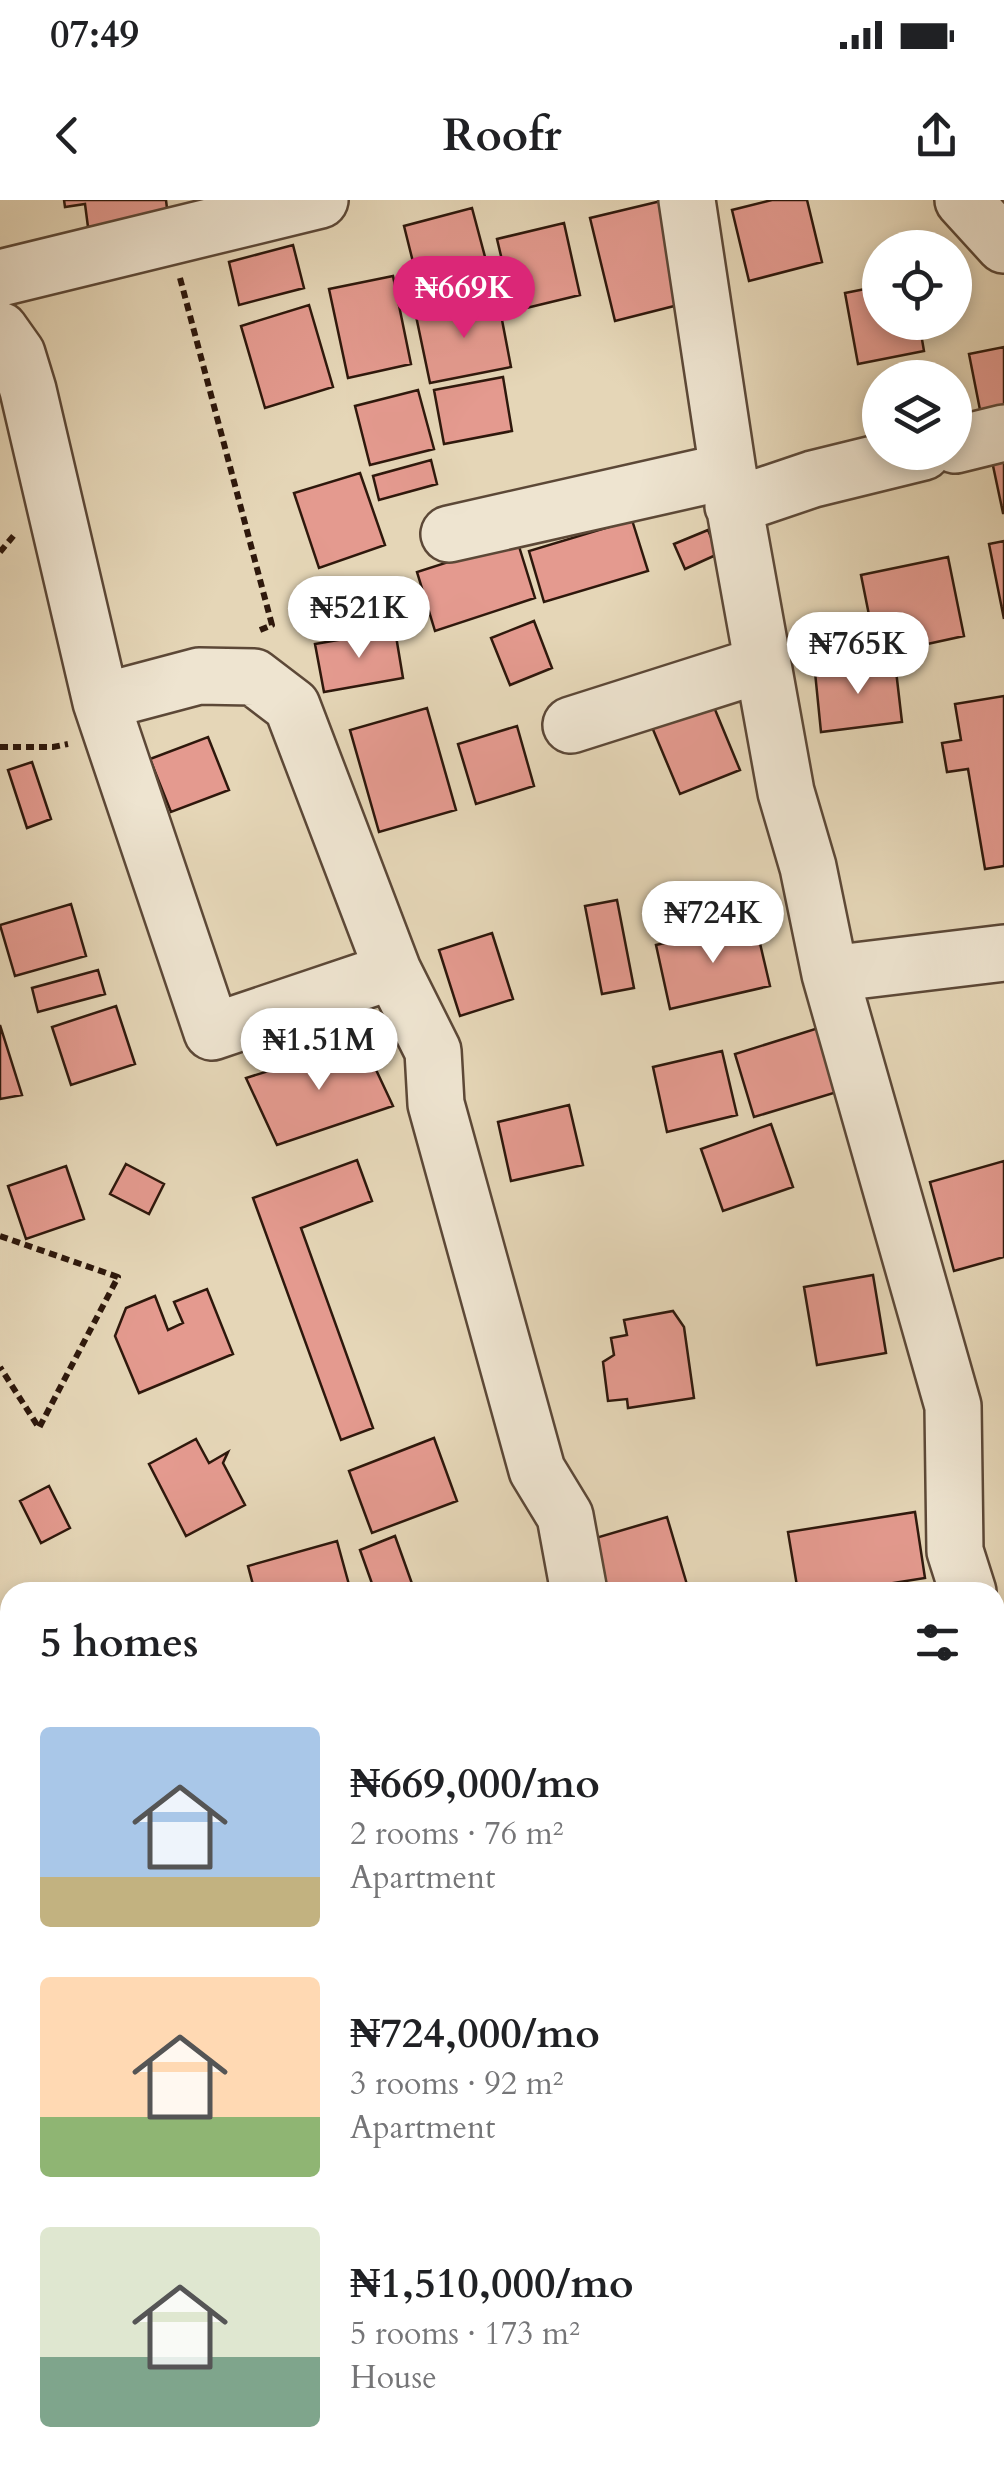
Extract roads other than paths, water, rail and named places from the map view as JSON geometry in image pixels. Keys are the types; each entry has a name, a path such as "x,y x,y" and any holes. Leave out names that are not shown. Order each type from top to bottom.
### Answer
{"street":[{"path":"0,278 320,200"},
{"path":"688,200 730,489 786,792 808,867 830,974 952,1406 955,1551 965,1582"},
{"path":"963,200 1004,246"},
{"path":"0,330 17,354 28,390 50,497 107,718 212,1032 393,972"},
{"path":"972,441 1004,433"},
{"path":"449,534 813,479 862,467"},
{"path":"571,725 763,664"},
{"path":"107,718 199,676 254,678 292,706 393,972 433,1052 436,1104 537,1470 565,1516 578,1582"},
{"path":"830,974 1004,953"}]}
